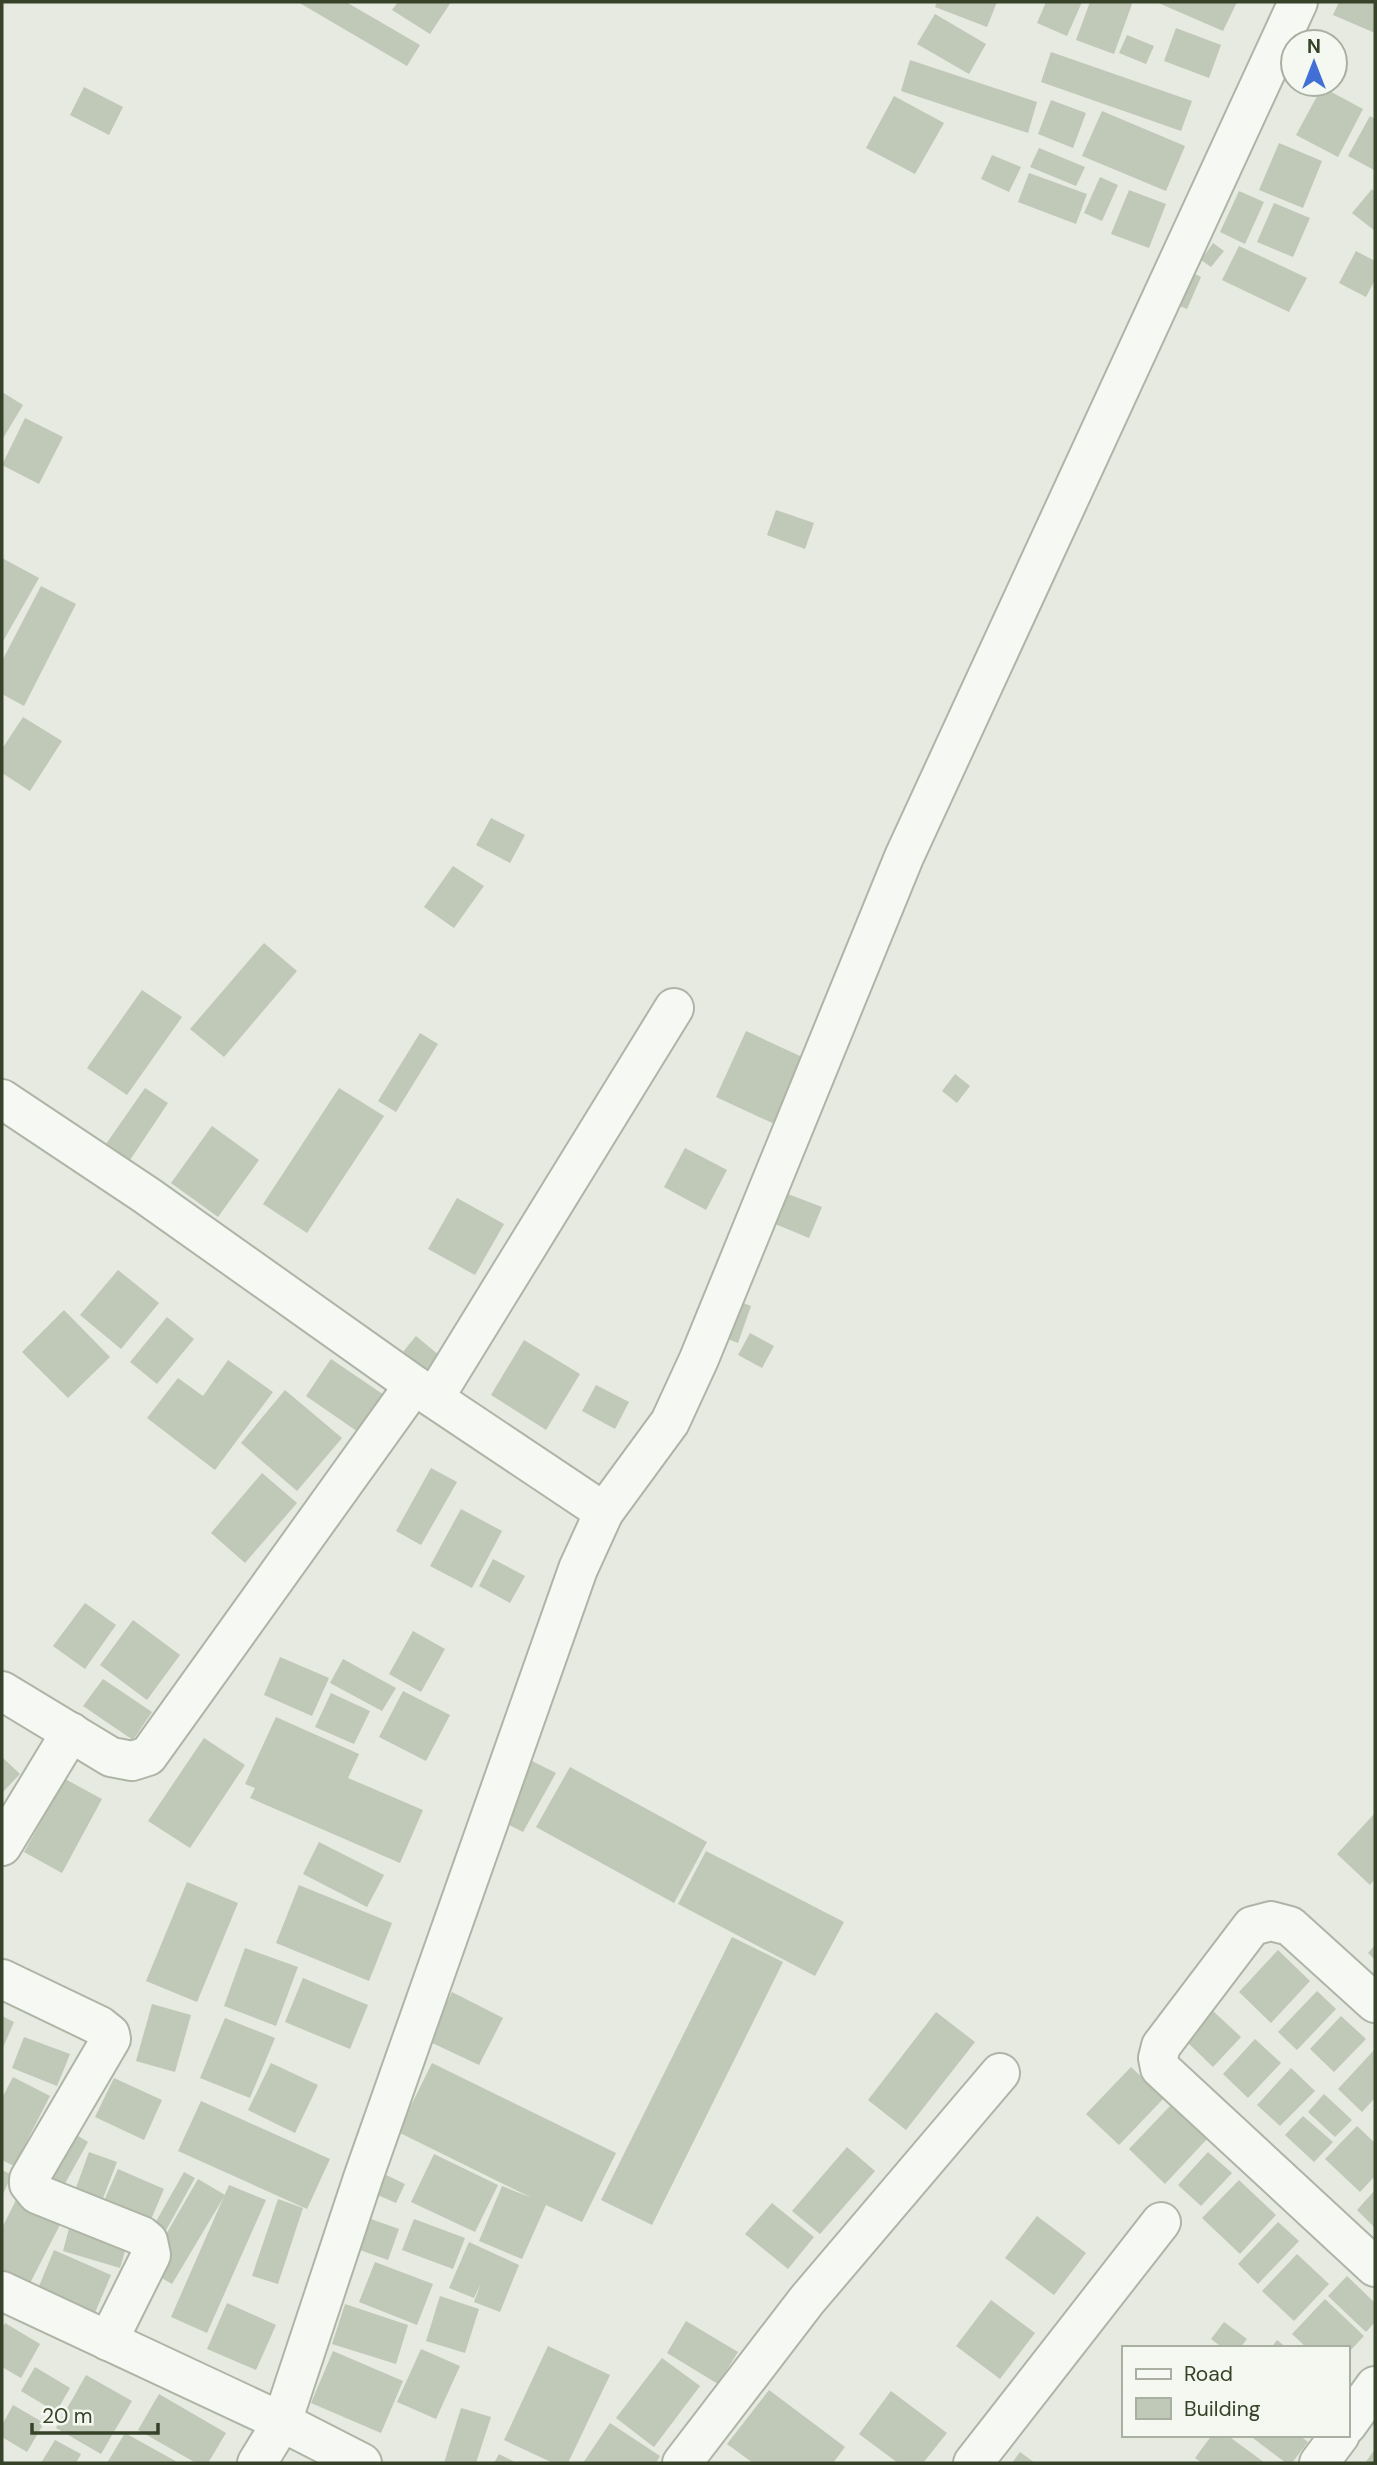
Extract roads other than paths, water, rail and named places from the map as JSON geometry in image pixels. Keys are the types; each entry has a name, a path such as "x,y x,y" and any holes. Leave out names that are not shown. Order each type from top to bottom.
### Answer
{"street":[{"path":"257,2463 282,2422 363,2178 578,1569 604,1512 670,1422 699,1359 904,857 1298,2"},
{"path":"2,1691 111,1757 140,1760 148,1756 424,1392 674,1008"},
{"path":"2,1100 146,1195 424,1392 604,1512"},
{"path":"2,1846 71,1732"},
{"path":"1375,2003 1290,1926 1271,1921 1261,1922 1252,1926 1191,2004 1161,2046 1158,2058 1160,2068 1375,2267"},
{"path":"2,1979 100,2026 110,2034 111,2039 29,2179 29,2184 37,2194 142,2236 148,2241 150,2255 108,2341"},
{"path":"682,2463 807,2300 1000,2073"},
{"path":"973,2463 1161,2222"},
{"path":"2,2291 282,2422 362,2463"},
{"path":"1319,2463 1340,2437"}]}
